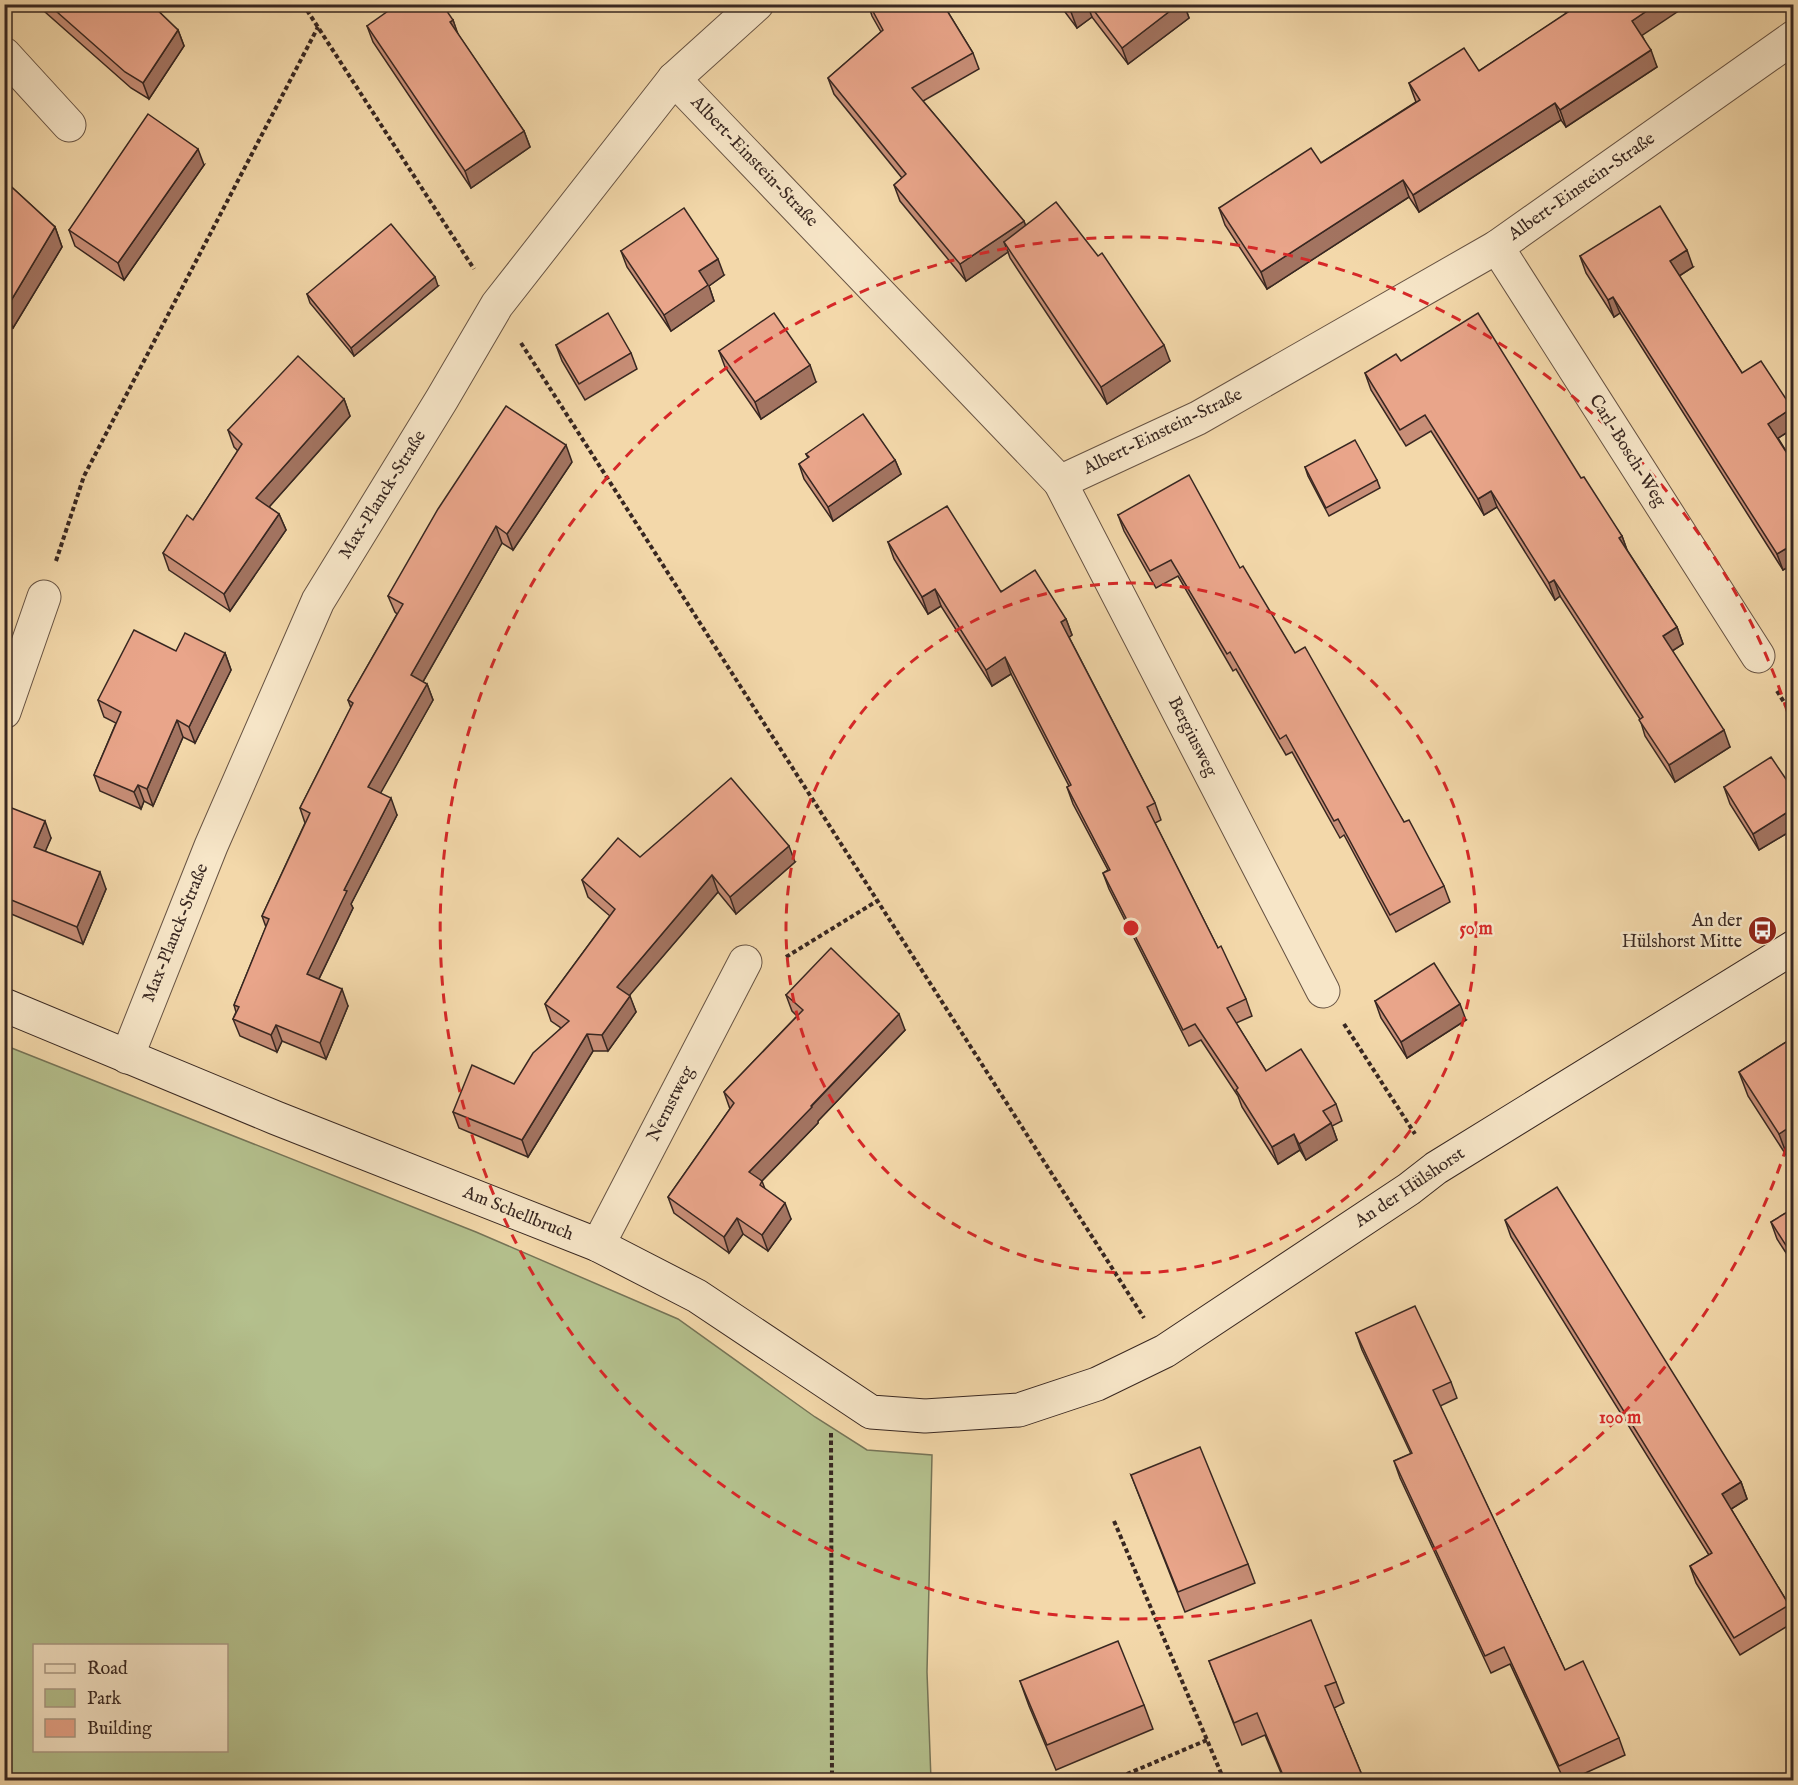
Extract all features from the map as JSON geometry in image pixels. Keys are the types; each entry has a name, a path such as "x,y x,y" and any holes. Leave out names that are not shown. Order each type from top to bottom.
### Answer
{"street":[{"name":"Max-Planck-Straße","path":"127,1057 211,846 318,601 497,305 674,79 757,4"},
{"name":"Albert-Einstein-Straße","path":"674,79 1060,482 1198,418 1497,247 1794,37"},
{"path":"4,54 69,125"},
{"name":"Carl-Bosch-Weg","path":"1497,247 1758,656"},
{"name":"Bergiusweg","path":"1060,482 1323,991"},
{"path":"4,712 44,597"},
{"name":"An der Hülshorst","path":"1019,1410 1097,1383 1165,1351 1409,1189 1436,1168 1794,947"},
{"name":"Nernstweg","path":"598,1245 745,962"},
{"name":"Am Schellbruch","path":"4,1005 127,1057 598,1245 697,1296 871,1412 925,1416 1019,1410"}],"path":[{"path":"303,4 1165,1351"},
{"path":"44,597 84,476 319,27"},
{"path":"729,992 877,901"},
{"path":"1323,991 1436,1168"},
{"path":"830,1386 832,1780"},
{"path":"1114,1521 1224,1780"},
{"path":"1113,1780 1207,1740"}],"green space":[{"path":"4,1045 476,1232 678,1319 815,1417 867,1450 932,1455 927,1672 931,1780 5,1780"}],"building":[{"path":"48,4 151,4 178,30 143,83 125,72"},
{"path":"398,4 442,4 453,20 450,22 524,131 465,171 367,26"},
{"path":"869,4 943,4 973,53 912,88 1024,221 960,264 894,185 906,174 828,78 883,30"},
{"path":"1065,4 1081,4 1071,12"},
{"path":"1089,4 1179,4 1122,48"},
{"path":"1563,4 1657,4 1632,21 1651,50 1560,110 1555,103 1413,195 1403,180 1261,272 1219,208 1311,148 1321,163 1420,100 1409,83 1464,48 1479,71 1568,12"},
{"path":"148,114 198,149 118,263 69,230"},
{"path":"4,180 55,227 6,309 4,308"},
{"path":"1056,202 1098,256 1102,253 1164,345 1101,387 1004,242"},
{"path":"1660,206 1687,250 1670,261 1742,373 1761,361 1792,408 1768,424 1794,464 1794,547 1792,545 1777,554 1613,297 1608,300 1580,256"},
{"path":"684,208 718,259 699,271 708,285 664,315 621,251"},
{"path":"391,224 435,277 351,348 307,294"},
{"path":"608,313 631,353 579,384 556,345"},
{"path":"774,313 810,365 755,402 719,351"},
{"path":"1478,313 1581,478 1584,477 1622,536 1619,538 1677,627 1663,636 1724,730 1669,765 1639,720 1643,717 1554,580 1549,583 1491,491 1478,499 1425,415 1400,430 1365,373 1396,354 1401,361"},
{"path":"298,356 344,399 256,498 279,514 224,594 163,553 187,515 193,520 242,444 228,430"},
{"path":"506,406 566,445 507,534 496,526 411,675 427,684 368,787 391,798 344,890 347,891 307,974 342,989 320,1043 276,1025 271,1035 233,1019 239,1007 234,1005 269,919 262,916 310,813 300,808 353,703 348,700 403,604 388,596 438,509"},
{"path":"863,414 895,460 828,507 799,464 809,457 806,454"},
{"path":"1355,440 1377,480 1326,508 1305,467"},
{"path":"1189,475 1240,568 1243,566 1295,653 1305,647 1404,822 1409,820 1444,886 1390,915 1338,819 1334,821 1286,735 1280,739 1230,652 1227,654 1171,560 1150,571 1118,515"},
{"path":"947,506 1001,592 1035,570 1066,619 1061,622 1155,803 1147,807 1218,948 1221,946 1246,999 1227,1008 1266,1071 1301,1049 1336,1104 1323,1111 1331,1123 1299,1144 1294,1134 1272,1147 1236,1090 1238,1088 1195,1024 1183,1030 1103,873 1110,870 1067,787 1071,785 1005,657 986,670 935,589 922,597 888,542"},
{"path":"134,630 176,651 185,633 225,653 189,727 177,720 147,789 138,785 134,792 94,775 121,712 98,700"},
{"path":"1771,757 1794,791 1794,808 1753,834 1724,787"},
{"path":"731,778 789,846 730,897 712,875 617,987 630,996 602,1035 587,1034 522,1140 453,1112 472,1065 514,1084 533,1053 569,1021 545,1004 615,909 582,880 618,838 640,857"},
{"path":"4,805 45,821 34,847 100,872 77,927 4,897"},
{"path":"831,948 899,1014 749,1172 762,1181 760,1185 785,1203 762,1235 737,1218 724,1237 668,1197 734,1103 724,1092 803,1010 786,995"},
{"path":"1434,963 1460,1004 1401,1042 1375,1001"},
{"path":"1794,1037 1794,1124 1779,1134 1739,1072"},
{"path":"1557,1187 1741,1482 1722,1494 1789,1605 1734,1638 1690,1566 1712,1553 1505,1220"},
{"path":"1794,1208 1794,1258 1771,1222"},
{"path":"1415,1306 1451,1382 1433,1390 1565,1670 1583,1661 1619,1738 1559,1766 1504,1647 1485,1656 1394,1461 1412,1453 1356,1333"},
{"path":"1200,1447 1248,1564 1178,1592 1131,1475"},
{"path":"1311,1620 1336,1682 1325,1686 1364,1780 1285,1780 1257,1713 1234,1723 1209,1661"},
{"path":"1118,1641 1144,1705 1047,1745 1020,1681"}],"place":[{"name":"An der Hülshorst Mitte","path":"1763,931"}]}
